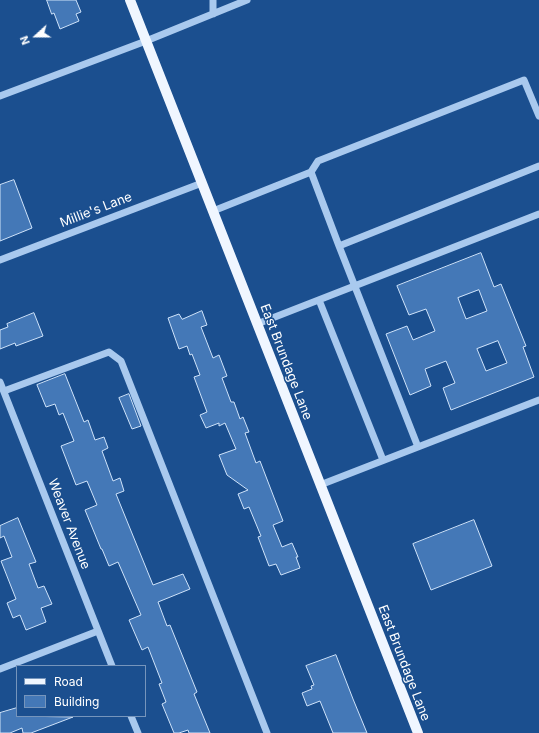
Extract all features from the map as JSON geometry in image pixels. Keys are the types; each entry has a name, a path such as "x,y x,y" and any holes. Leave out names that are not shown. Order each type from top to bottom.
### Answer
{"main road":[{"name":"East Brundage Lane","path":"130,0 418,733"}],"street":[{"path":"213,0 213,14"},
{"path":"0,96 146,41 247,0"},
{"path":"213,211 311,172 318,161 524,80 539,116"},
{"path":"339,246 539,166"},
{"path":"311,172 418,447"},
{"name":"Millie's Lane","path":"0,260 202,183"},
{"path":"257,324 539,214"},
{"path":"319,300 383,460"},
{"path":"0,382 4,391 109,352 122,361 267,733"},
{"name":"Weaver Avenue","path":"4,391 112,665"},
{"path":"320,485 539,400"},
{"path":"0,669 98,631"},
{"path":"131,717 138,733"}],"building":[{"path":"47,0 76,0 81,12 76,14 79,21 60,29"},
{"path":"14,180 32,228 0,241 0,185"},
{"path":"481,253 494,287 501,284 526,346 523,347 534,377 451,410 443,388 455,383 446,361 425,369 431,386 410,395 386,334 407,326 413,340 435,331 426,309 409,315 397,286","holes":["479,290 487,311 466,319 458,298","498,341 507,363 486,371 477,349"]},
{"path":"202,311 207,325 201,327 213,358 219,355 227,376 222,378 231,402 234,402 240,419 243,417 249,432 245,433 256,463 260,461 283,521 273,525 282,547 292,543 298,557 296,557 300,568 281,575 276,564 269,566 258,537 261,536 249,507 244,509 238,494 248,490 227,475 219,455 236,449 225,423 219,426 219,423 206,428 200,415 207,412 194,377 200,375 192,354 190,355 187,346 179,349 168,318 179,314 182,319"},
{"path":"34,313 43,336 16,346 15,343 0,349 0,330 8,327 7,324"},
{"path":"65,374 84,422 88,420 95,440 104,437 108,448 102,451 113,481 120,478 124,491 116,494 153,585 183,574 190,589 158,602 167,626 170,625 197,692 194,694 210,733 189,733 188,730 174,733 162,704 166,702 159,684 162,683 148,647 142,650 129,620 141,615 118,562 109,566 85,510 97,505 87,481 76,485 61,446 74,441 63,413 59,415 55,404 46,407 37,385"},
{"path":"129,394 141,426 132,429 119,398"},
{"path":"18,518 36,562 29,564 38,588 44,586 52,604 41,608 46,622 26,630 20,615 13,618 7,603 16,599 1,561 12,557 4,536 0,538 0,526"},
{"path":"474,520 492,566 431,590 413,544"},
{"path":"336,655 367,733 333,733 320,701 307,706 302,693 312,689 311,686 314,685 306,666"},
{"path":"16,708 16,717 73,717 31,733 23,733 22,728 10,733 0,733 0,713"}]}
